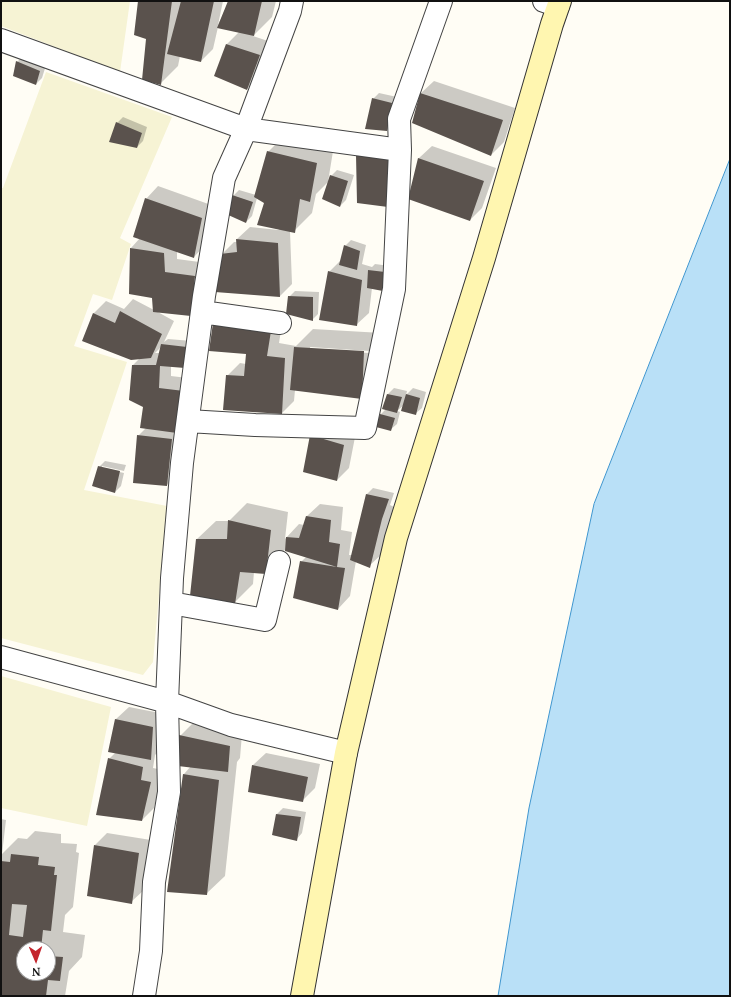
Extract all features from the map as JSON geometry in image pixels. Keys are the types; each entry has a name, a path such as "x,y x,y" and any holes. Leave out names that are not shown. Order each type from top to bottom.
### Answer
{"street":[{"path":"144,996 151,951 154,882 168,792 168,702 172,578 182,470 202,312 224,178 246,129 290,11 292,1"},
{"path":"188,421 255,425 366,428 394,289 400,150 399,119 441,1"},
{"path":"302,996 346,753 396,538 484,258 554,3"},
{"path":"1,40 246,129 400,150"},
{"path":"202,312 280,323"},
{"path":"171,603 265,620 279,562"},
{"path":"1,658 168,702 231,725 346,753"}],"shaded area":[{"path":"1,1 130,1 120,72 1,26"},
{"path":"46,72 172,117 120,238 131,244 112,300 93,294 74,346 127,362 84,490 167,506 153,662 143,675 1,638 1,188 3,188"},
{"path":"1,676 111,707 87,826 1,808"}],"water":[{"path":"730,159 730,996 498,996 529,808 594,504"}],"building":[{"path":"138,1 172,1 161,85 142,80 146,39 134,35"},
{"path":"181,1 214,1 201,62 167,54"},
{"path":"228,1 262,1 254,36 217,28"},
{"path":"226,44 260,55 247,90 214,76"},
{"path":"16,61 40,71 36,85 13,76"},
{"path":"420,93 503,120 491,156 412,123"},
{"path":"372,98 392,103 387,131 365,129"},
{"path":"116,122 142,133 137,148 109,142"},
{"path":"267,151 317,163 310,202 300,199 295,233 257,225 264,203 254,197"},
{"path":"356,155 389,158 388,207 357,203"},
{"path":"418,158 484,181 470,221 408,199"},
{"path":"330,175 348,181 340,207 322,199"},
{"path":"232,195 253,202 246,223 226,214"},
{"path":"145,198 202,218 194,258 133,237"},
{"path":"236,239 278,243 280,297 215,292 220,254 237,252"},
{"path":"344,245 360,251 357,270 339,265"},
{"path":"130,248 164,253 165,272 195,276 191,316 153,312 152,298 129,294"},
{"path":"368,270 385,272 383,291 367,288"},
{"path":"328,271 362,280 357,326 319,320"},
{"path":"288,296 313,297 313,321 286,314"},
{"path":"120,311 162,334 151,358 131,360 82,341 93,313 115,323"},
{"path":"213,323 271,331 267,356 285,358 282,414 223,410 226,375 244,376 246,354 209,351"},
{"path":"161,344 187,347 185,368 160,366 159,388 184,391 177,433 140,428 143,407 129,400 132,365 156,365"},
{"path":"294,347 364,351 362,399 290,390"},
{"path":"387,394 402,397 397,413 382,409"},
{"path":"406,394 420,398 416,415 401,411"},
{"path":"380,414 395,418 391,431 376,427"},
{"path":"137,435 172,439 167,486 133,483"},
{"path":"310,435 344,445 337,481 303,472"},
{"path":"98,466 120,471 115,493 92,486"},
{"path":"366,494 389,499 382,519 370,568 350,560"},
{"path":"306,516 331,520 329,542 340,544 337,567 285,551 286,537 299,538"},
{"path":"228,520 271,530 266,574 240,572 235,604 190,596 196,539 227,539"},
{"path":"300,561 345,568 338,610 293,598"},
{"path":"115,719 153,727 151,760 108,752"},
{"path":"179,735 230,746 228,772 178,766"},
{"path":"108,758 143,767 141,780 151,782 142,821 96,815"},
{"path":"252,765 308,777 303,802 248,792"},
{"path":"183,774 219,780 207,895 167,892"},
{"path":"276,814 301,817 297,841 272,835"},
{"path":"94,845 139,853 132,904 87,896"},
{"path":"11,854 39,857 38,865 55,867 54,875 57,875 51,931 43,930 42,941 16,941 16,981 48,981 46,996 1,996 1,861 10,862","holes":["12,904 27,905 23,937 9,935"]},
{"path":"56,957 63,957 60,981 56,981"}]}
